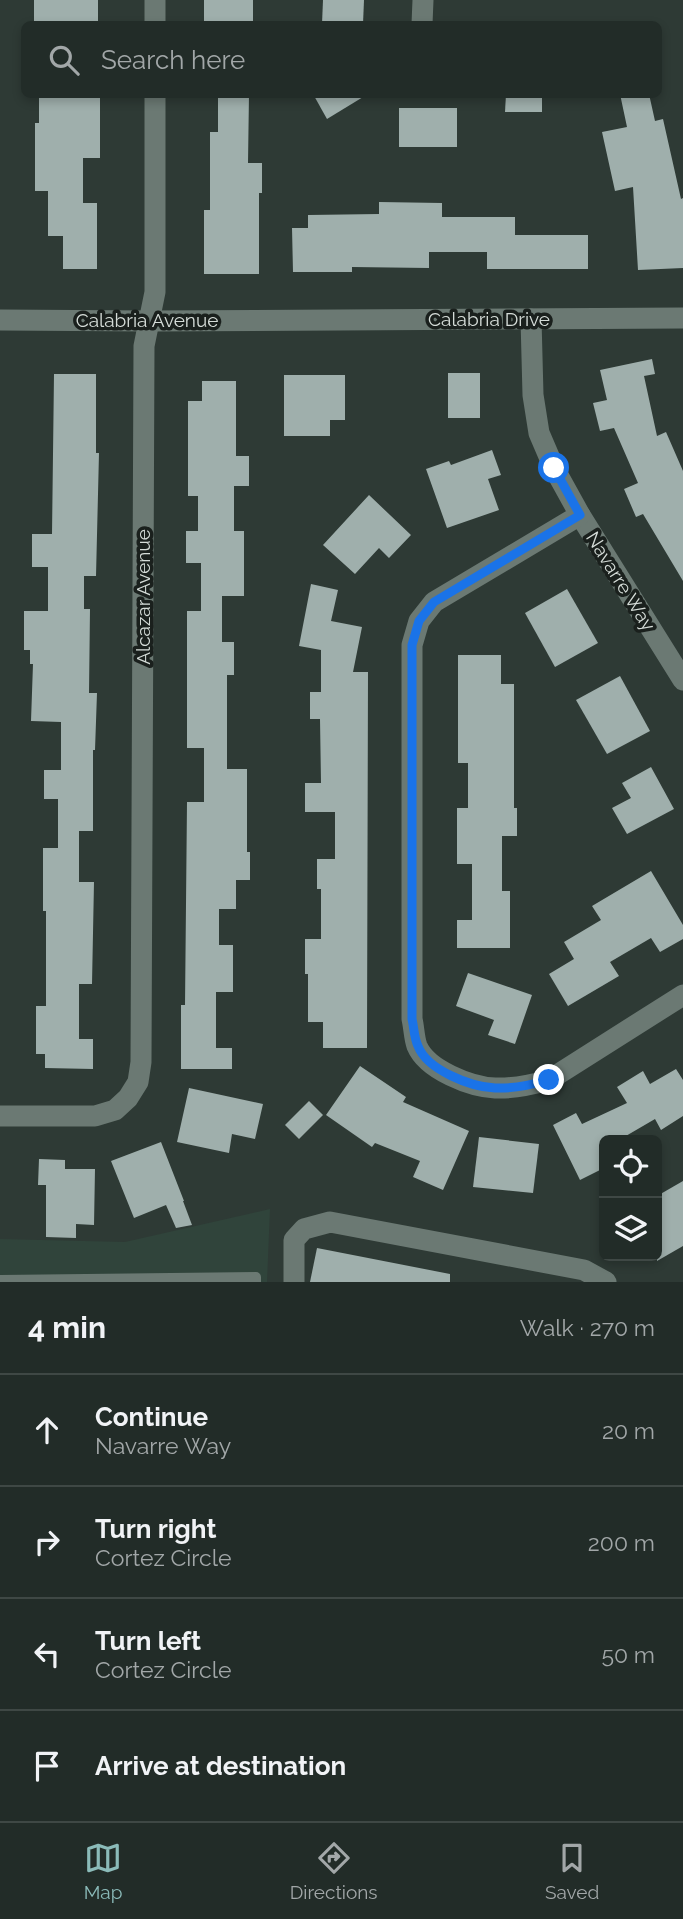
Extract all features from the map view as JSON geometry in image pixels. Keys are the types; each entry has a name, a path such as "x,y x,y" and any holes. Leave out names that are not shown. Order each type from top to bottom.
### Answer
{"street":[{"path":"155,0 155,21"},
{"path":"422,21 423,0"},
{"name":"Alcazar Avenue","path":"0,1116 95,1116 114,1110 128,1098 138,1082 141,1062 144,346 155,292 155,98"},
{"name":"Calabria Drive","path":"295,320 683,318"},
{"name":"Navarre Way","path":"531,319 533,395 539,433 554,468 580,515 683,680"},
{"name":"Calabria Avenue","path":"0,320 295,320"},
{"path":"580,515 434,602 419,621 412,645 412,1019 418,1047 432,1064 456,1079 493,1088 524,1087 549,1080 683,995"},
{"path":"294,1282 294,1240 304,1229 330,1222 584,1270 606,1282"}],"lane":[{"path":"0,1280 256,1277 256,1282"}],"shaded area":[{"path":"270,1209 267,1282 0,1282 0,1239 125,1242"}],"building":[{"path":"34,0 98,0 98,21 34,21"},
{"path":"204,0 253,0 253,21 204,21"},
{"path":"323,0 364,0 363,21 322,21"},
{"path":"39,98 100,98 100,158 83,158 83,203 97,203 97,269 63,269 63,236 48,236 48,191 35,191 35,123 39,123"},
{"path":"218,98 249,98 248,163 262,163 262,193 259,193 259,274 204,274 204,210 210,210 210,132 218,132"},
{"path":"315,98 361,98 327,119"},
{"path":"506,98 542,98 542,112 505,112"},
{"path":"621,98 650,98 655,121 663,119 681,199 683,198 683,268 638,270 633,187 615,191 602,132 627,127"},
{"path":"399,108 457,108 457,147 399,147"},
{"path":"379,202 442,203 442,217 515,217 515,235 588,235 588,269 487,269 487,252 429,252 429,268 352,267 352,272 293,272 292,228 308,228 308,215 379,214"},
{"path":"652,359 655,374 644,376 657,436 666,432 683,471 683,581 643,514 636,517 624,489 638,483 614,428 600,431 593,403 607,400 600,370"},
{"path":"448,373 480,373 480,418 448,418"},
{"path":"54,374 96,374 96,453 99,453 96,576 84,576 84,609 90,609 89,693 97,693 93,750 93,831 79,831 79,882 94,882 92,984 79,984 79,1039 93,1039 93,1069 45,1068 45,1054 36,1054 36,1006 46,1006 43,848 58,848 58,799 44,799 44,770 61,770 61,722 31,721 33,664 30,664 30,650 24,650 24,611 48,611 48,567 32,567 32,534 52,534"},
{"path":"284,375 345,375 345,420 330,420 330,436 284,436"},
{"path":"202,381 236,381 236,456 249,456 249,486 234,486 234,531 244,531 244,596 222,596 222,642 234,642 234,675 227,675 227,769 247,769 247,852 250,852 250,880 236,880 236,909 219,909 219,945 233,945 233,992 216,992 216,1048 232,1048 232,1069 181,1069 181,1005 185,1005 187,802 204,802 204,748 187,748 187,611 201,611 201,563 186,563 186,531 198,531 198,496 188,496 188,401 202,401"},
{"path":"492,450 501,475 488,479 499,510 447,528 426,469 449,461 451,465"},
{"path":"369,495 411,535 389,558 379,548 355,574 323,545"},
{"path":"311,584 338,590 331,621 362,627 353,672 368,672 367,1048 323,1048 323,1022 308,1022 305,939 321,939 321,889 317,889 317,859 335,859 335,812 305,812 305,783 321,783 320,719 310,719 310,692 321,692 321,650 299,646"},
{"path":"567,589 598,643 555,667 525,613"},
{"path":"458,655 501,655 501,684 514,684 514,808 517,808 517,836 502,836 502,891 510,891 510,948 457,948 457,920 472,920 472,864 457,864 457,808 468,808 468,763 458,763"},
{"path":"620,676 650,731 607,754 576,700"},
{"path":"651,767 674,809 627,834 612,808 631,798 622,783"},
{"path":"651,871 683,925 683,939 660,952 651,938 610,962 619,976 568,1006 549,974 574,959 564,942 601,920 592,906"},
{"path":"468,973 532,995 515,1044 488,1035 494,1020 456,1006"},
{"path":"360,1066 406,1097 403,1102 469,1131 443,1190 413,1177 420,1161 375,1143 372,1147 326,1115"},
{"path":"676,1069 683,1080 683,1116 661,1130 655,1119 628,1135 599,1135 599,1170 580,1180 553,1125 576,1113 582,1124 627,1103 617,1087 643,1071 650,1084"},
{"path":"189,1088 263,1104 255,1139 232,1134 229,1153 177,1142"},
{"path":"309,1101 323,1115 299,1139 285,1125"},
{"path":"479,1137 539,1144 533,1193 473,1187"},
{"path":"161,1142 192,1225 176,1228 166,1205 134,1218 111,1161"},
{"path":"39,1159 65,1160 65,1169 95,1169 94,1225 76,1224 76,1238 46,1237 46,1185 38,1185"},
{"path":"683,1181 683,1246 662,1258 662,1198 662,1193"},
{"path":"317,1248 450,1274 450,1282 310,1282"}],"route":[{"path":"549,1080 524,1087 493,1088 456,1079 432,1064 418,1047 412,1019 412,645 419,621 434,602 580,515 554,468"}]}
